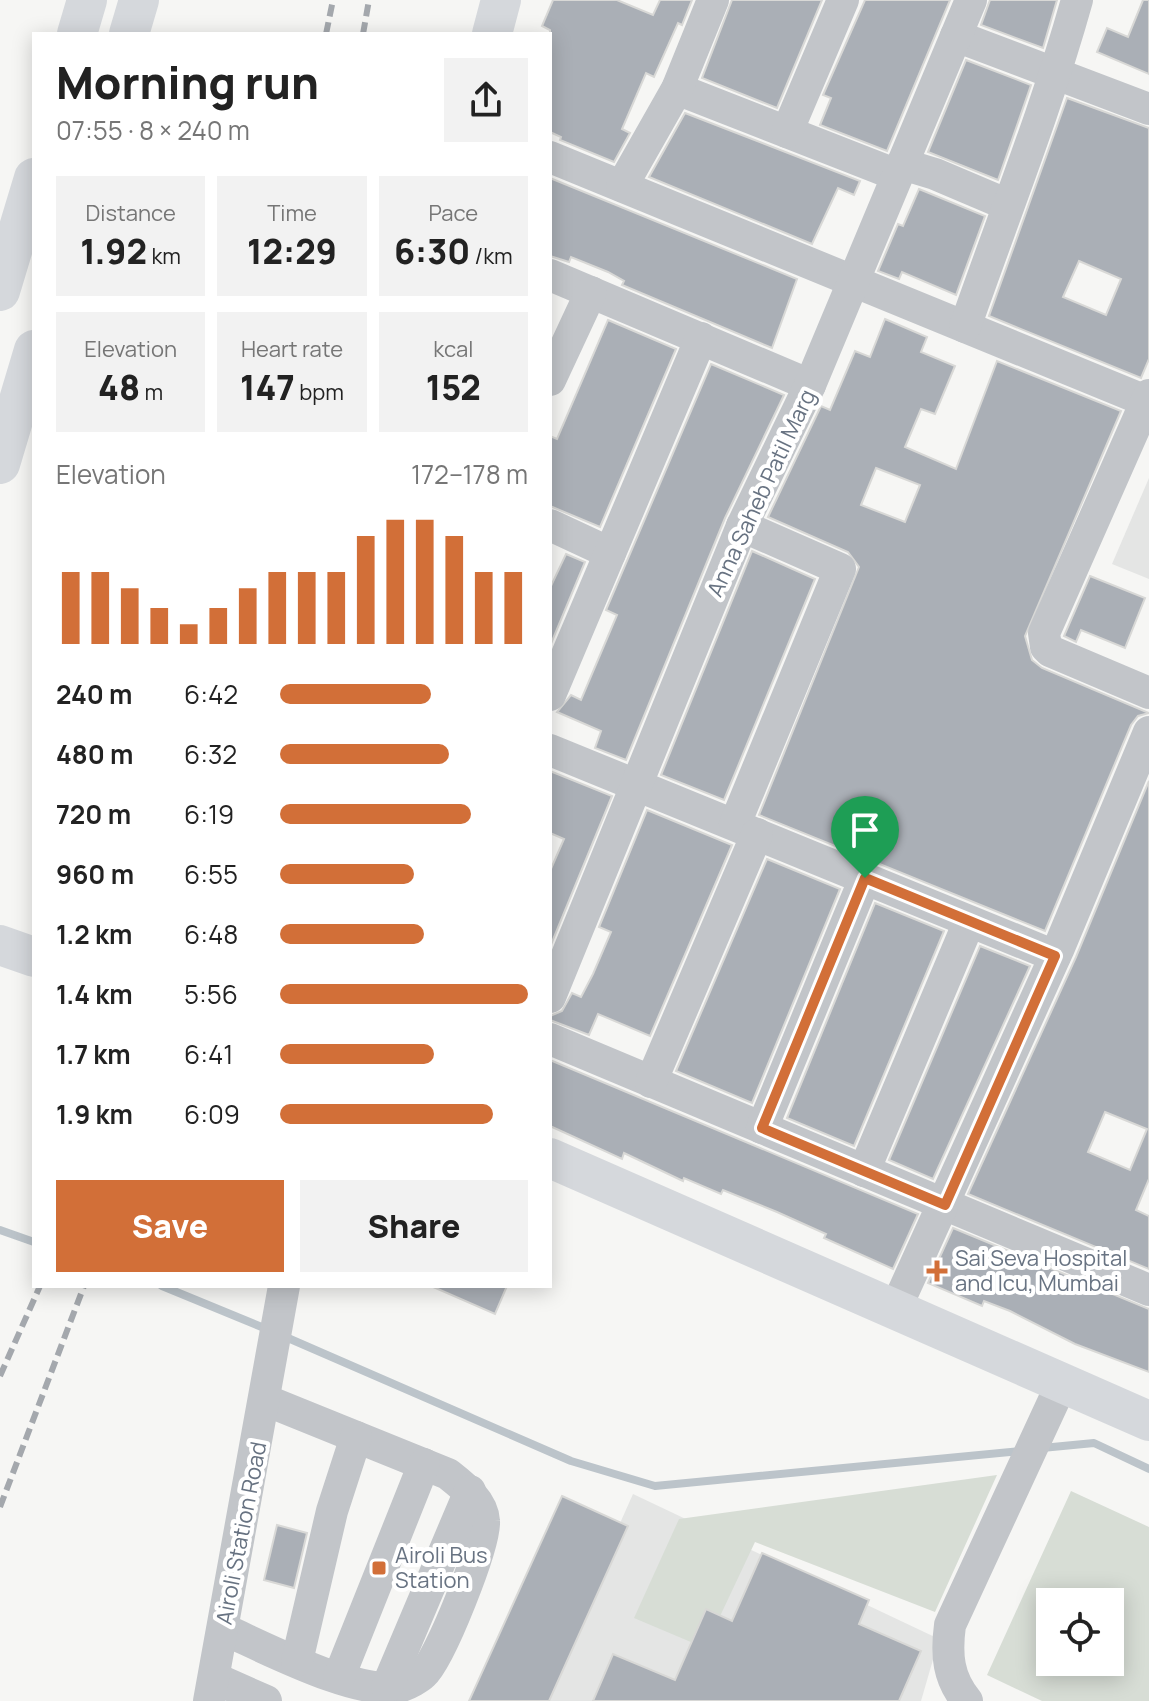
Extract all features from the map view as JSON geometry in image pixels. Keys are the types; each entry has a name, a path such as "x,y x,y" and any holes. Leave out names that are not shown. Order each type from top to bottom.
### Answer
{"main road":[{"path":"78,32 87,0"},
{"path":"130,32 139,0"},
{"path":"493,32 501,0"},
{"path":"0,291 32,185"},
{"path":"0,464 32,357"},
{"path":"0,945 32,956"},
{"path":"552,1159 895,1310 1057,1394 1149,1421"}],"street":[{"path":"622,186 677,89 713,0"},
{"path":"787,132 843,0"},
{"name":"Anna Saheb Patil Marg","path":"552,992 742,526 810,385 971,0"},
{"path":"965,327 1056,77 1077,0"},
{"path":"956,36 1056,77 1117,95 1149,109"},
{"path":"677,89 787,132 900,169 935,174 1008,205"},
{"path":"552,158 965,327 1148,398 1044,633 1044,641 1050,651 1149,693"},
{"path":"552,276 810,385"},
{"path":"552,376 591,292"},
{"path":"552,690 701,338"},
{"path":"552,526 610,553"},
{"path":"651,1082 840,569 742,526"},
{"path":"895,1310 1055,956 1149,732"},
{"path":"552,751 1055,956"},
{"path":"762,1128 865,878"},
{"path":"864,1171 969,922"},
{"path":"552,1040 1149,1290"},
{"name":"Airoli Station Road","path":"211,1690 284,1291"},
{"path":"967,1701 953,1685 946,1651 950,1625 1057,1394"},
{"path":"223,1629 339,1677 387,1687 400,1686 424,1674 442,1643 480,1548 485,1520 470,1491 448,1474 265,1400"},
{"path":"297,1661 332,1511 356,1437"},
{"path":"339,1677 424,1464"},
{"path":"211,1690 266,1701"}],"shaded area":[{"path":"1149,478 1149,579 1112,564"},
{"path":"997,1475 935,1612 755,1542 705,1648 634,1618 679,1519"},
{"path":"1071,1491 1149,1527 1149,1701 1042,1701 987,1675"},
{"path":"633,1494 939,1639 921,1701 541,1701"}],"building":[{"path":"553,0 617,0 653,15 660,0 692,0 654,77 646,73 622,129 630,133 614,162 560,140 561,137 552,133 552,32 542,26"},
{"path":"732,0 822,0 777,108 702,78"},
{"path":"865,0 950,0 887,151 820,125 831,98 823,95"},
{"path":"990,0 1057,0 1043,48 981,25"},
{"path":"1143,0 1149,0 1149,74 1097,52 1107,28 1128,37"},
{"path":"966,60 1031,85 998,180 928,152"},
{"path":"1067,98 1149,128 1149,359 1141,378 989,316","holes":["1079,261 1121,279 1106,315 1063,297"]},
{"path":"685,113 860,181 854,195 838,188 812,244 649,177"},
{"path":"552,179 797,279 772,348 622,285 624,281 608,272 571,257 569,262 552,257"},
{"path":"919,189 985,216 956,295 902,272 899,279 878,271 898,224 903,226"},
{"path":"885,319 927,337 921,352 955,366 935,414 921,409 905,447 956,469 997,361 1121,411 1025,636 1032,660 1042,668 1149,713 1138,716 1131,725 1045,931 759,815 859,567 848,552 768,517 821,406 830,410 855,351 870,357","holes":["876,468 920,485 905,522 861,505"]},
{"path":"608,320 676,349 600,527 552,507 552,437 557,439"},
{"path":"711,364 784,395 725,518 626,760 595,748 601,731 557,712 571,695 581,700 617,615 606,610"},
{"path":"752,551 815,579 724,800 661,775"},
{"path":"566,554 585,562 552,641 552,584"},
{"path":"1090,576 1145,598 1125,648 1081,630 1076,642 1064,636"},
{"path":"552,772 612,796 552,942 552,866 564,839 552,834"},
{"path":"1149,781 1149,1179 1136,1210 1149,1216 1149,1269 968,1194 1076,957","holes":["1105,1112 1147,1129 1130,1170 1088,1152"]},
{"path":"647,810 732,845 650,1036 598,1014 589,1035 552,1021 552,1015 562,1011 572,993 581,997 593,974 611,932 599,927"},
{"path":"767,859 840,889 752,1103 676,1071"},
{"path":"875,903 944,931 854,1146 787,1118"},
{"path":"980,946 1030,966 933,1179 889,1160"},
{"path":"552,1061 918,1214 893,1269 824,1238 826,1234 723,1190 721,1194 684,1178 683,1181 624,1153 622,1159 552,1127"},
{"path":"953,1228 1149,1309 1149,1372 1075,1344 1010,1311 984,1301 982,1306 928,1283"},
{"path":"436,1288 506,1288 495,1314"},
{"path":"562,1496 628,1526 549,1701 469,1701"},
{"path":"277,1525 307,1533 294,1588 264,1580"},
{"path":"762,1553 869,1600 859,1624 921,1651 899,1701 593,1701 613,1654 675,1680 706,1609 732,1621"}],"waterway":[{"path":"0,1230 32,1241"},
{"path":"167,1288 269,1330"},
{"path":"281,1335 571,1461 655,1486 1020,1451"},
{"path":"1042,1448 1094,1443 1149,1469"}],"railway":[{"path":"326,32 333,0"},
{"path":"363,32 369,0"},
{"path":"0,1376 39,1288"},
{"path":"0,1507 83,1288"}],"place":[{"name":"Sai Seva Hospital and Icu, Mumbai","path":"937,1271"},
{"name":"Airoli Bus Station","path":"379,1568"}],"route":[{"path":"865,878 1055,956 945,1205 762,1128 865,878"}]}
